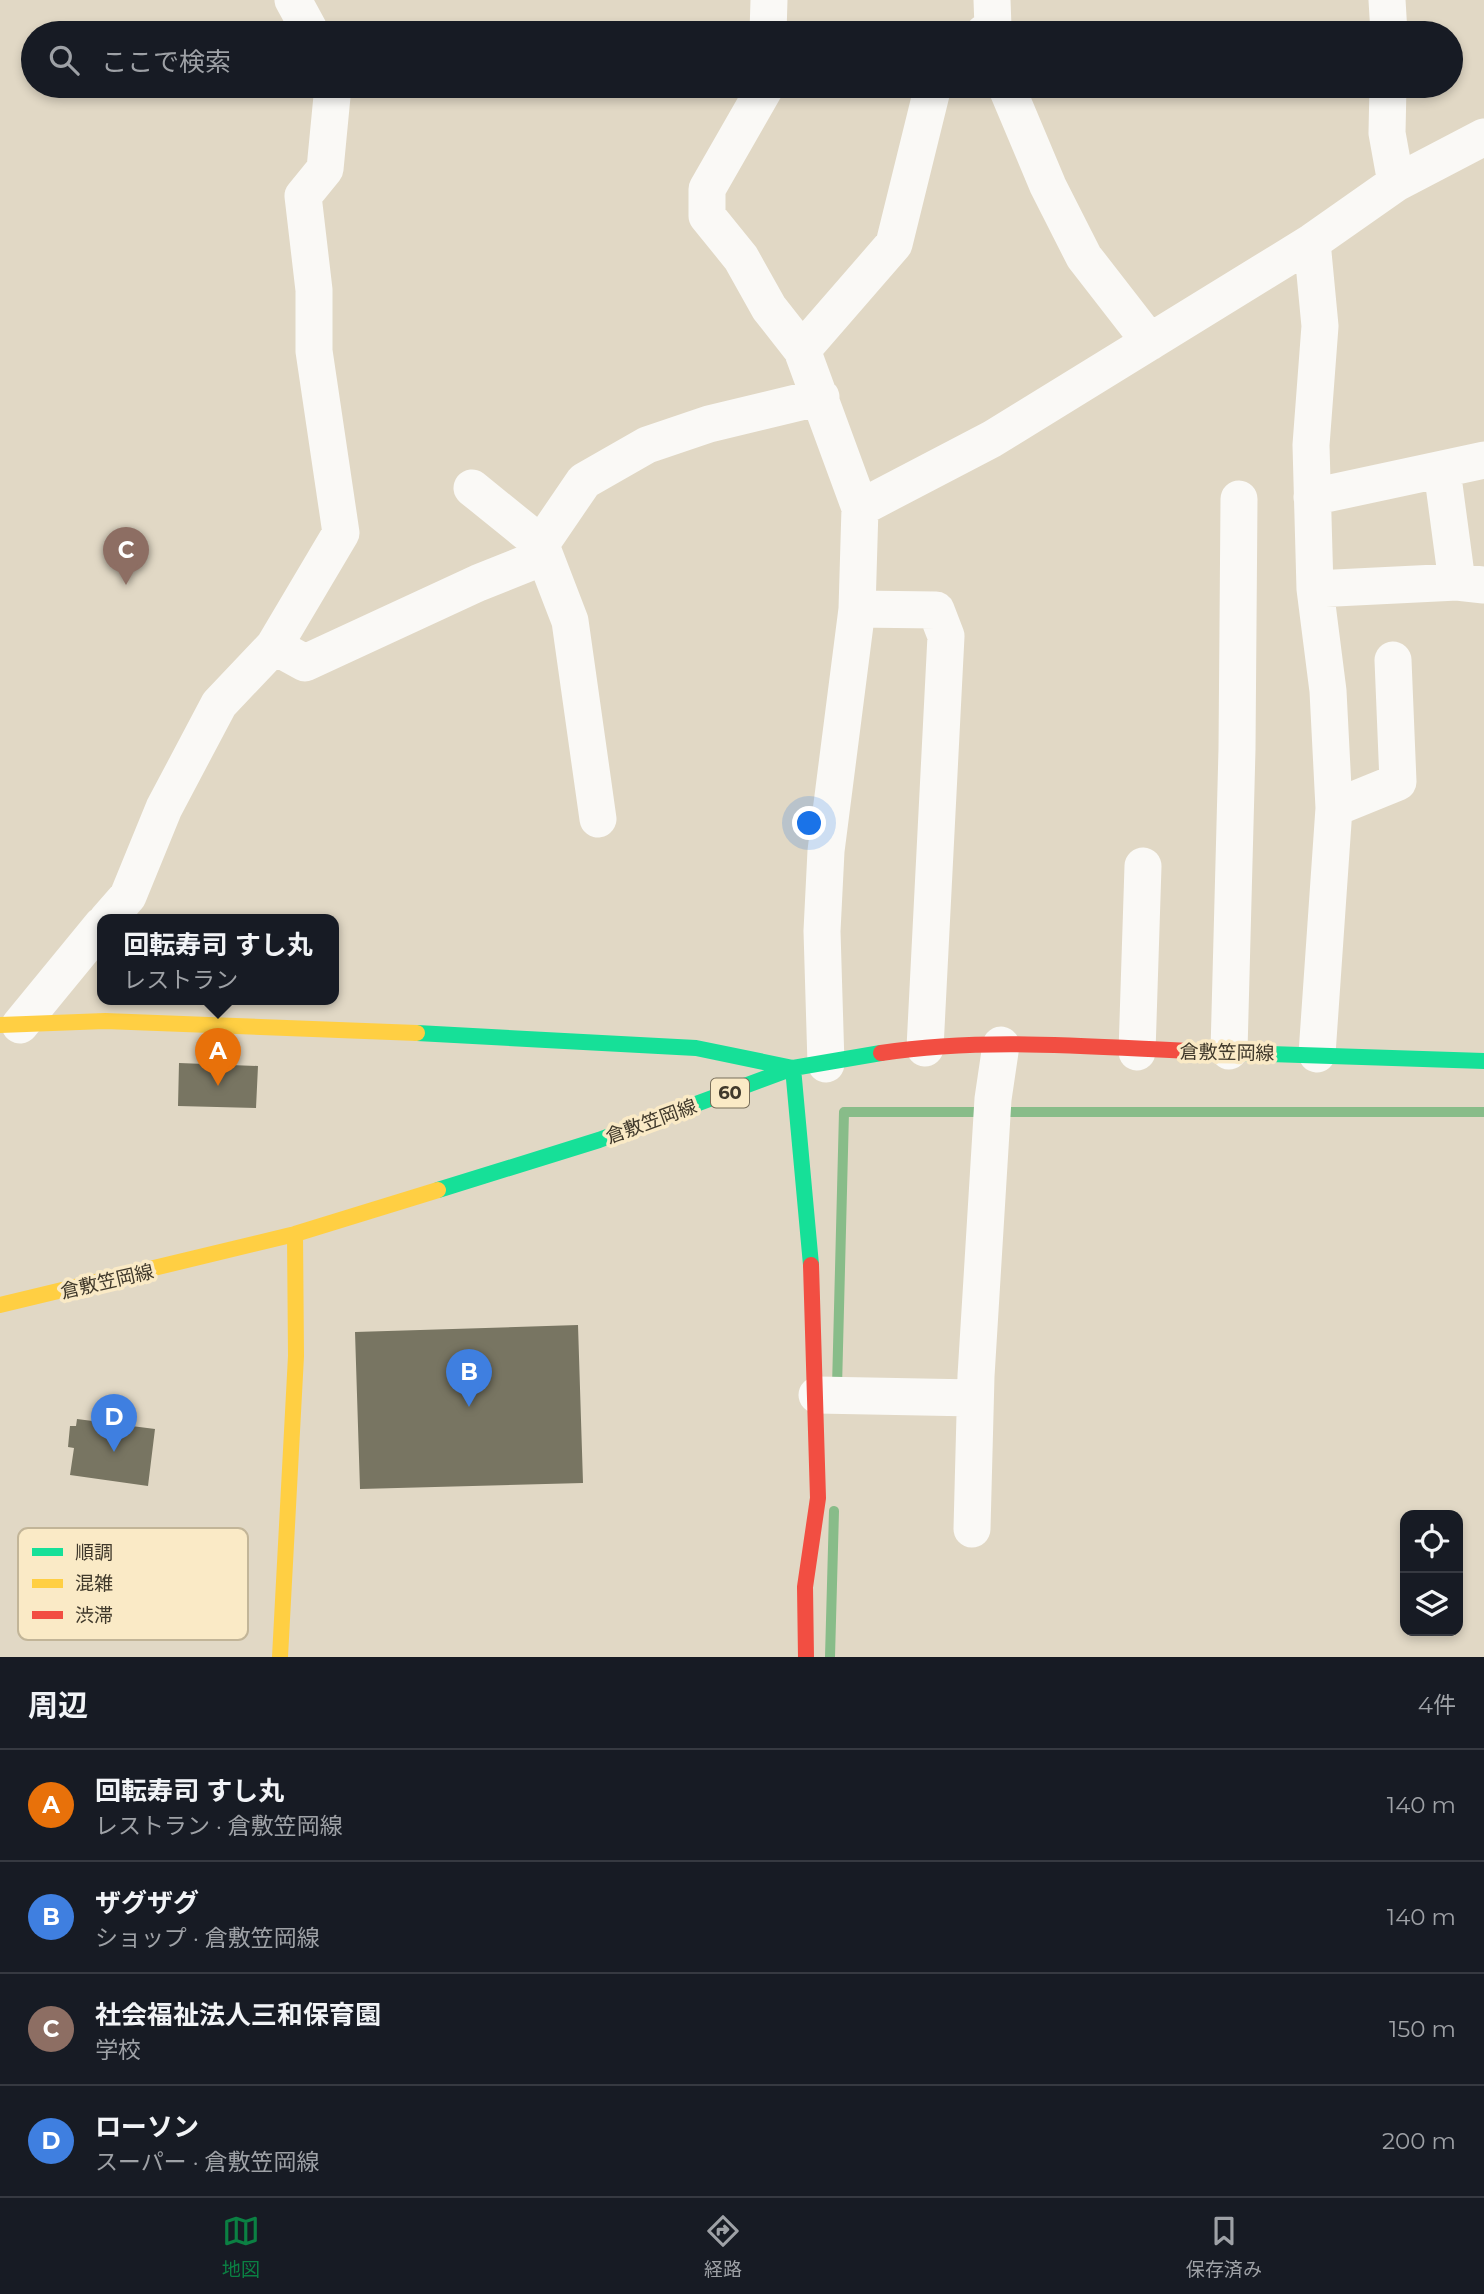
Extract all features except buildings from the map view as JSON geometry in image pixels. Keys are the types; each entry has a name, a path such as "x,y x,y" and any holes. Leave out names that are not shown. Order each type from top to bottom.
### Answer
{"street":[{"path":"293,0 304,21"},
{"path":"768,21 769,0"},
{"path":"1387,0 1388,21"},
{"path":"112,914 128,896 164,808 219,704 274,646 341,533 314,351 314,289 303,197 325,169 332,98"},
{"path":"759,98 707,189 707,216 741,258 769,308 802,350 860,508 857,609 826,851 822,931 809,1066 814,1295 833,1395 805,1587 806,1657"},
{"path":"802,350 894,244 930,98"},
{"path":"1011,98 1048,186 1084,257 1150,342"},
{"path":"1388,98 1387,133 1396,183"},
{"path":"860,508 992,439 1312,242 1396,183 1484,137"},
{"path":"1312,242 1320,326 1311,445 1315,589 1328,691 1334,808 1317,1054"},
{"path":"274,646 305,663 478,583 528,563 584,481 647,445 709,424 781,409 821,397"},
{"path":"1312,498 1484,460"},
{"path":"1315,589 1471,583 1441,470"},
{"path":"472,488 540,543 570,621 598,819"},
{"path":"1230,1051 1237,749 1238,499"},
{"path":"857,609 936,610 946,636 925,1048"},
{"path":"1334,808 1398,782 1393,660"},
{"path":"1137,1052 1143,866"},
{"path":"10,1025 97,931"},
{"path":"10,1025 105,1021 204,1024 696,1048 809,1066"},
{"path":"972,1529 975,1398 992,1116 1001,1045"},
{"name":"倉敷笠岡線","path":"0,1306 295,1234 599,1140 809,1066 925,1048 1001,1045 1137,1052 1230,1051 1484,1062"},
{"path":"280,1657 296,1356 295,1234"},
{"path":"833,1395 975,1398"}],"waterway":[{"path":"837,1387 844,1112 985,1112"},
{"path":"1000,1112 1484,1112"},
{"path":"830,1657 834,1511"}],"traffic: fast":[{"path":"417,1033 696,1048 793,1068 811,1265"},
{"path":"1213,1052 1484,1061"},
{"path":"438,1190 599,1140 793,1068 881,1053"}],"traffic: slow":[{"path":"0,1025 105,1021 417,1033"},
{"path":"0,1305 295,1234 438,1190"},
{"path":"280,1657 296,1356 295,1234"}],"traffic: jam":[{"path":"881,1053 1005,1044 1213,1052"},
{"path":"806,1657 805,1587 818,1498 811,1265"}],"place":[{"name":"社会福祉法人三和保育園","path":"126,585"},
{"name":"回転寿司 すし丸","path":"218,1086"},
{"name":"ザグザグ","path":"469,1407"},
{"name":"ローソン","path":"114,1452"}]}
